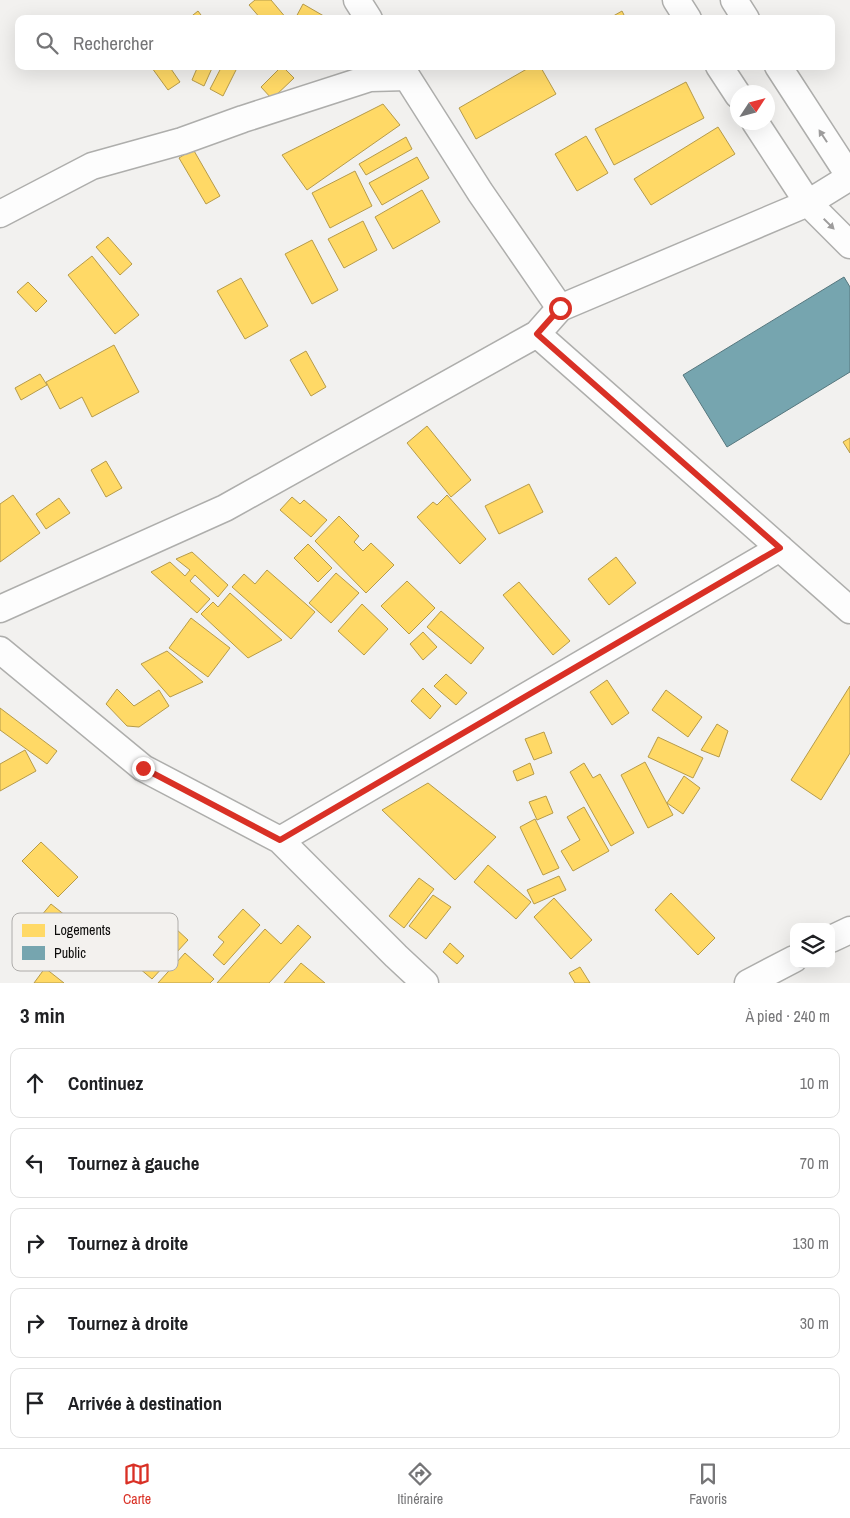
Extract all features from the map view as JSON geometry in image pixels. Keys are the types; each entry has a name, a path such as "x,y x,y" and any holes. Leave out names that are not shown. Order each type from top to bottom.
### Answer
{"street":[{"path":"358,0 367,15"},
{"path":"676,0 685,15"},
{"path":"734,0 743,15"},
{"path":"722,70 731,85"},
{"path":"0,610 225,508 537,334 560,308 808,203 850,177 781,70"},
{"path":"0,214 92,166 182,141 370,78 403,72 480,192 560,308"},
{"path":"760,130 808,203 850,245"},
{"path":"537,334 850,610"},
{"path":"280,840 780,548"},
{"path":"0,650 143,768 280,840 396,956 426,983"},
{"path":"835,937 850,930"},
{"path":"748,983 790,961"}],"building: Logements":[{"path":"255,0 271,0 284,15 258,15 249,5"},
{"path":"303,4 322,15 297,15"},
{"path":"198,11 201,15 193,15"},
{"path":"622,11 624,15 615,15"},
{"path":"153,70 172,70 180,82 168,90"},
{"path":"196,70 211,70 204,86 192,80"},
{"path":"220,70 236,70 223,96 210,89"},
{"path":"278,70 286,70 294,78 272,99 261,87"},
{"path":"525,70 542,70 556,94 476,139 459,108"},
{"path":"686,82 704,118 614,165 595,129"},
{"path":"383,104 400,125 307,190 282,155"},
{"path":"718,127 735,154 651,205 634,179"},
{"path":"586,136 608,173 577,191 555,154"},
{"path":"406,137 412,149 366,175 359,164"},
{"path":"193,149 220,196 206,204 179,158"},
{"path":"417,157 429,178 382,205 369,183"},
{"path":"355,171 372,206 330,228 312,193"},
{"path":"422,190 440,222 393,249 375,217"},
{"path":"363,221 377,250 344,268 328,239"},
{"path":"108,237 132,264 120,275 96,247"},
{"path":"312,240 338,290 312,304 285,254"},
{"path":"92,256 139,315 115,334 68,275"},
{"path":"241,278 268,326 245,339 217,291"},
{"path":"28,282 47,301 36,312 17,292"},
{"path":"114,345 139,392 92,417 82,397 60,409 46,382"},
{"path":"306,351 326,387 311,396 290,360"},
{"path":"40,374 47,385 21,400 15,388"},
{"path":"427,426 471,480 451,497 407,443"},
{"path":"850,438 850,453 843,442"},
{"path":"106,461 122,488 106,497 91,470"},
{"path":"529,484 543,512 499,534 485,506"},
{"path":"13,495 40,533 0,562 0,504"},
{"path":"447,495 486,539 460,564 417,517 433,502 437,505"},
{"path":"292,497 300,504 304,500 327,520 311,537 280,510"},
{"path":"59,498 70,513 46,529 36,514"},
{"path":"339,516 359,536 354,542 363,551 371,543 394,565 366,593 315,541"},
{"path":"308,544 332,568 318,582 294,558"},
{"path":"192,552 228,585 218,597 195,575 190,581 210,599 197,613 151,572 170,562 185,576 190,570 176,559"},
{"path":"616,557 636,583 609,605 588,579"},
{"path":"267,570 315,612 291,639 232,587 244,574 255,584"},
{"path":"336,573 359,593 331,623 309,603"},
{"path":"407,581 435,608 409,634 381,606"},
{"path":"519,582 570,641 553,655 503,595"},
{"path":"230,593 282,640 248,658 201,614 213,602 218,607"},
{"path":"362,604 388,629 364,655 338,631"},
{"path":"441,611 484,648 471,664 427,627"},
{"path":"191,618 230,648 208,677 169,648"},
{"path":"423,632 437,647 423,660 410,644"},
{"path":"167,651 203,682 170,697 141,664"},
{"path":"446,674 467,693 456,705 434,686"},
{"path":"607,680 629,713 612,725 590,692"},
{"path":"850,686 850,753 821,800 791,780"},
{"path":"423,688 441,706 430,719 411,701"},
{"path":"117,689 134,706 159,690 169,706 139,727 127,726 106,704"},
{"path":"666,690 702,717 688,737 652,710"},
{"path":"0,708 57,751 47,764 0,730"},
{"path":"717,724 728,731 719,757 701,750"},
{"path":"544,732 552,753 534,760 525,739"},
{"path":"658,737 703,758 693,778 648,757"},
{"path":"25,750 36,771 0,791 0,764"},
{"path":"645,762 673,815 648,828 621,775"},
{"path":"530,763 534,774 517,781 513,771"},
{"path":"584,763 593,778 600,774 634,833 611,846 570,772"},
{"path":"684,776 700,788 683,814 667,803"},
{"path":"428,783 496,837 455,880 382,810"},
{"path":"546,796 553,813 537,820 529,802"},
{"path":"584,807 609,851 573,871 561,851 580,840 567,817"},
{"path":"535,819 559,868 543,875 520,827"},
{"path":"41,842 78,877 58,897 22,861"},
{"path":"488,865 531,902 516,919 474,882"},
{"path":"559,876 566,890 534,904 527,890"},
{"path":"419,878 434,889 404,928 389,916"},
{"path":"671,893 715,938 698,955 655,910"},
{"path":"433,895 451,907 426,939 409,926"},
{"path":"554,898 592,940 571,959 534,917"},
{"path":"51,904 62,913 44,913"},
{"path":"243,909 260,925 224,965 213,955 224,942 218,937"},
{"path":"298,925 311,937 269,983 217,983 265,929 281,944"},
{"path":"178,931 188,940 178,951"},
{"path":"450,943 464,956 457,964 443,952"},
{"path":"185,953 214,979 210,983 158,983 169,971 178,971 178,961"},
{"path":"301,963 325,983 284,983"},
{"path":"580,967 590,983 575,983 569,973"},
{"path":"43,971 49,971 64,983 34,983"},
{"path":"143,971 159,971 152,979"}],"building: Public":[{"path":"844,277 850,287 850,372 727,447 683,375"}],"route":[{"path":"143,768 280,840 780,548 537,334 560,308"}]}
